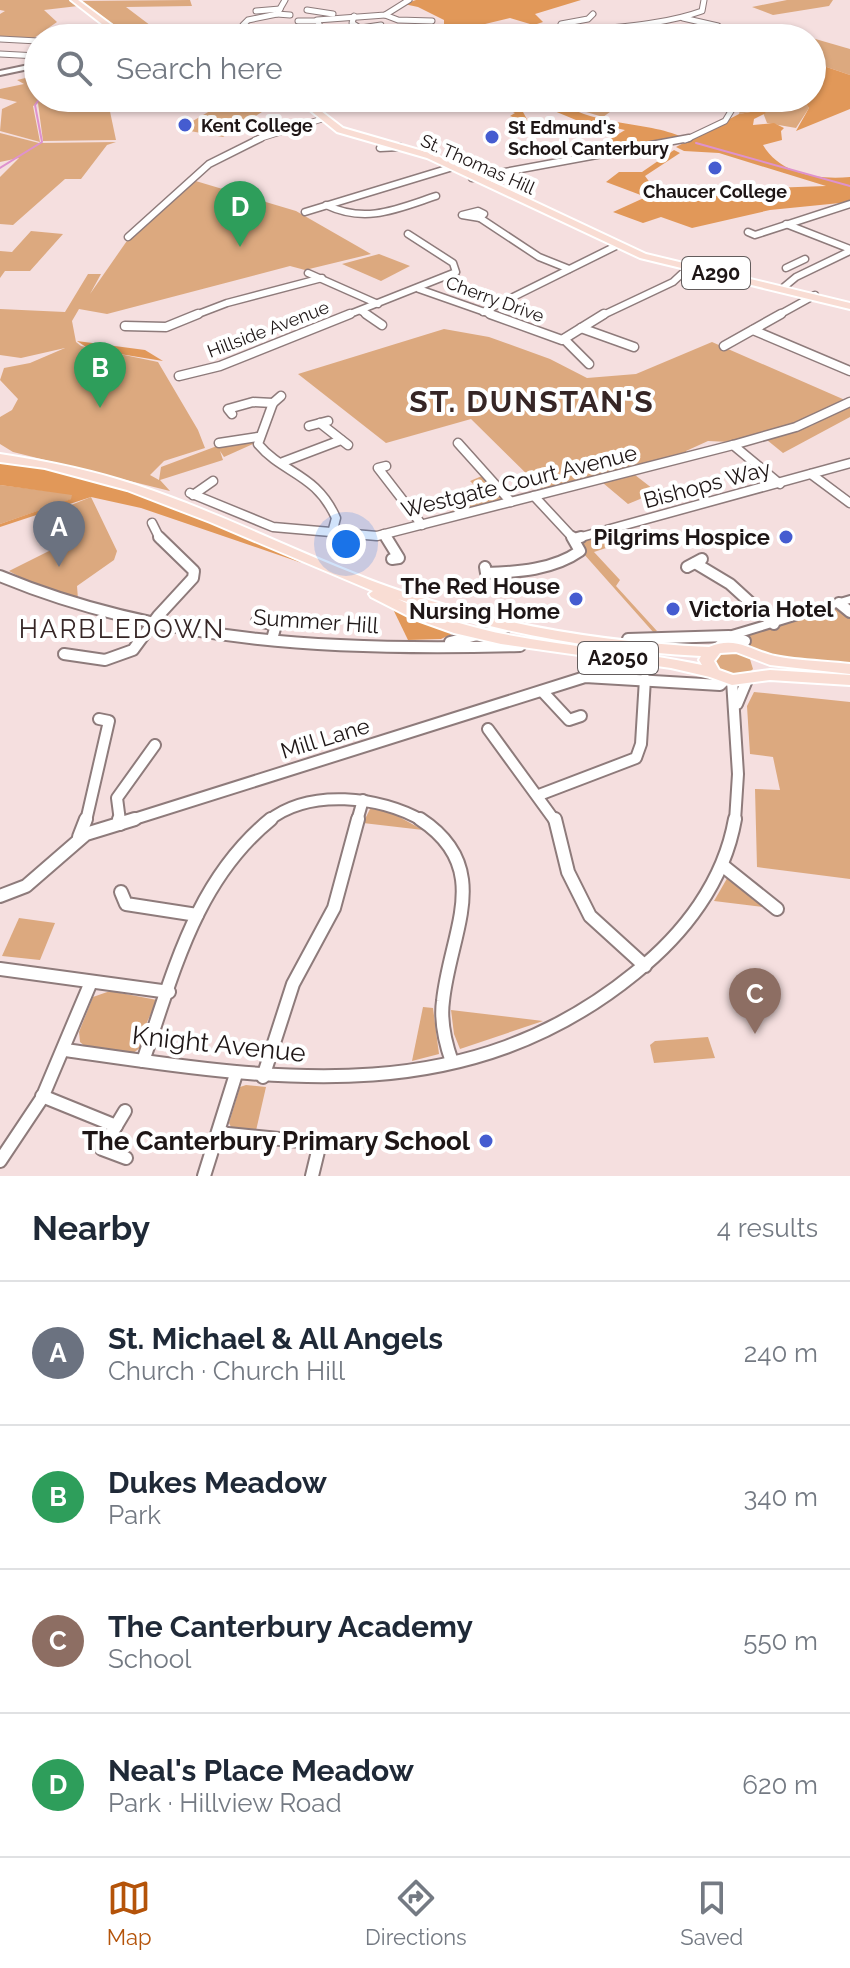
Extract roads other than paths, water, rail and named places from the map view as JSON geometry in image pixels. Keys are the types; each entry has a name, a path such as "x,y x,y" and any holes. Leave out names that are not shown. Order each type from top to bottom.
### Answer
{"main road":[{"path":"74,0 106,24"},
{"name":"A290","path":"314,112 322,119"},
{"name":"St. Thomas Hill","path":"322,119 342,131 400,147 453,167 618,245"},
{"name":"A290","path":"618,245 688,268 784,287 850,306"},
{"name":"A2050","path":"0,458 67,468 111,480 168,500 341,573 447,612 505,628 587,642 718,643 850,669"},
{"name":"A2050","path":"341,573 405,609 481,637 520,646 735,677 850,680"},
{"path":"718,643 706,660 735,677 761,666 749,649"}],"street":[{"path":"244,24 246,19 278,12 285,0"},
{"path":"385,15 409,0"},
{"path":"626,24 682,18 700,12 704,0"},
{"path":"307,10 336,16"},
{"path":"256,11 290,15"},
{"path":"561,24 588,19 593,14"},
{"path":"298,21 385,15 398,20 421,18 432,21"},
{"path":"354,16 354,24"},
{"path":"682,18 709,24"},
{"path":"0,39 24,40"},
{"path":"0,54 24,55"},
{"path":"0,73 24,68"},
{"path":"472,178 681,142 725,121 730,112"},
{"path":"226,151 322,119"},
{"path":"128,237 146,224 198,171 239,148"},
{"path":"305,212 453,167"},
{"path":"326,205 351,219 396,211 430,196"},
{"path":"748,232 755,235 850,204"},
{"path":"480,218 539,257 569,269"},
{"path":"786,224 850,250"},
{"name":"Hillside Avenue","path":"184,375 220,366 456,272 455,266 411,237"},
{"path":"482,312 618,245"},
{"path":"784,287 796,277 850,250"},
{"path":"837,258 850,263"},
{"path":"805,259 789,267 809,273"},
{"name":"Cherry Drive","path":"561,340 673,282 688,268"},
{"path":"308,273 378,304"},
{"path":"125,326 166,327 227,303 322,278"},
{"name":"Cherry Drive","path":"419,289 561,340 590,361"},
{"path":"729,344 815,295"},
{"name":"Hillside Avenue","path":"361,311 382,325"},
{"path":"581,328 630,345"},
{"path":"753,330 850,371"},
{"path":"281,396 273,403 258,437 258,444 267,458 306,474 336,515 332,533"},
{"path":"232,414 228,409 253,402 273,403"},
{"name":"Westgate Court Avenue","path":"213,481 192,494 273,527 384,534 733,445 796,427 850,402"},
{"path":"283,462 345,442 324,422 309,426"},
{"path":"219,443 258,437"},
{"path":"733,445 780,484"},
{"path":"457,446 511,502"},
{"name":"Bishops Way","path":"574,539 850,463"},
{"path":"386,466 378,468 422,525"},
{"path":"811,474 850,503"},
{"path":"485,567 486,573 514,572 570,558 580,551 574,539 534,496"},
{"path":"64,654 117,659 140,644 152,624 193,578 194,571 161,542 152,523"},
{"path":"384,534 399,558 392,559"},
{"path":"694,563 774,624"},
{"name":"Summer Hill","path":"0,576 102,612 152,624 272,639 431,646 520,646"},
{"path":"628,639 718,643 844,601 850,612"},
{"path":"257,621 276,625 272,639"},
{"name":"Summer Hill","path":"431,646 481,637 505,628"},
{"path":"749,649 759,628"},
{"name":"Mill Lane","path":"77,840 585,677 720,685 735,677"},
{"name":"Knight Avenue","path":"66,1050 263,1077 374,1076 499,1051 605,997 645,966 693,916 722,865 736,814 735,677"},
{"path":"539,795 636,758 641,744 645,679"},
{"path":"542,691 569,720 581,716"},
{"name":"Mill Lane","path":"0,896 26,886 77,840 84,828 109,721 99,719"},
{"path":"488,729 539,795 560,828 568,872 590,916 645,966"},
{"path":"120,824 117,798 155,745"},
{"path":"263,1077 293,984 334,908 363,800"},
{"path":"143,1061 181,950 221,866 239,842 263,823 306,803 363,800 396,807 427,823 452,850 459,866 463,897 442,1020 452,1062"},
{"path":"722,865 777,909"},
{"path":"121,892 126,904 197,915"},
{"path":"0,969 169,992"},
{"path":"0,1161 26,1126 66,1050 91,982"},
{"path":"204,1176 236,1074"},
{"path":"42,1096 116,1126"},
{"path":"125,1111 102,1149 126,1158"},
{"path":"218,1133 320,1143 312,1176"}],"waterway":[{"path":"0,168 42,142 36,112"},
{"path":"696,143 850,186"}],"place":[{"name":"Kent College","path":"185,125"},
{"name":"St Edmund's School Canterbury","path":"492,137"},
{"name":"Chaucer College","path":"715,168"},
{"name":"Neal's Place Meadow","path":"240,247"},
{"name":"Dukes Meadow","path":"100,408"},
{"name":"Pilgrims Hospice","path":"786,537"},
{"name":"St. Michael & All Angels","path":"59,567"},
{"name":"The Red House Nursing Home","path":"576,599"},
{"name":"Victoria Hotel","path":"673,609"},
{"name":"The Canterbury Academy","path":"755,1034"},
{"name":"The Canterbury Primary School","path":"486,1141"}],"district":[{"name":"ST. DUNSTAN'S","path":"532,401"},
{"name":"HARBLEDOWN","path":"122,629"}]}
